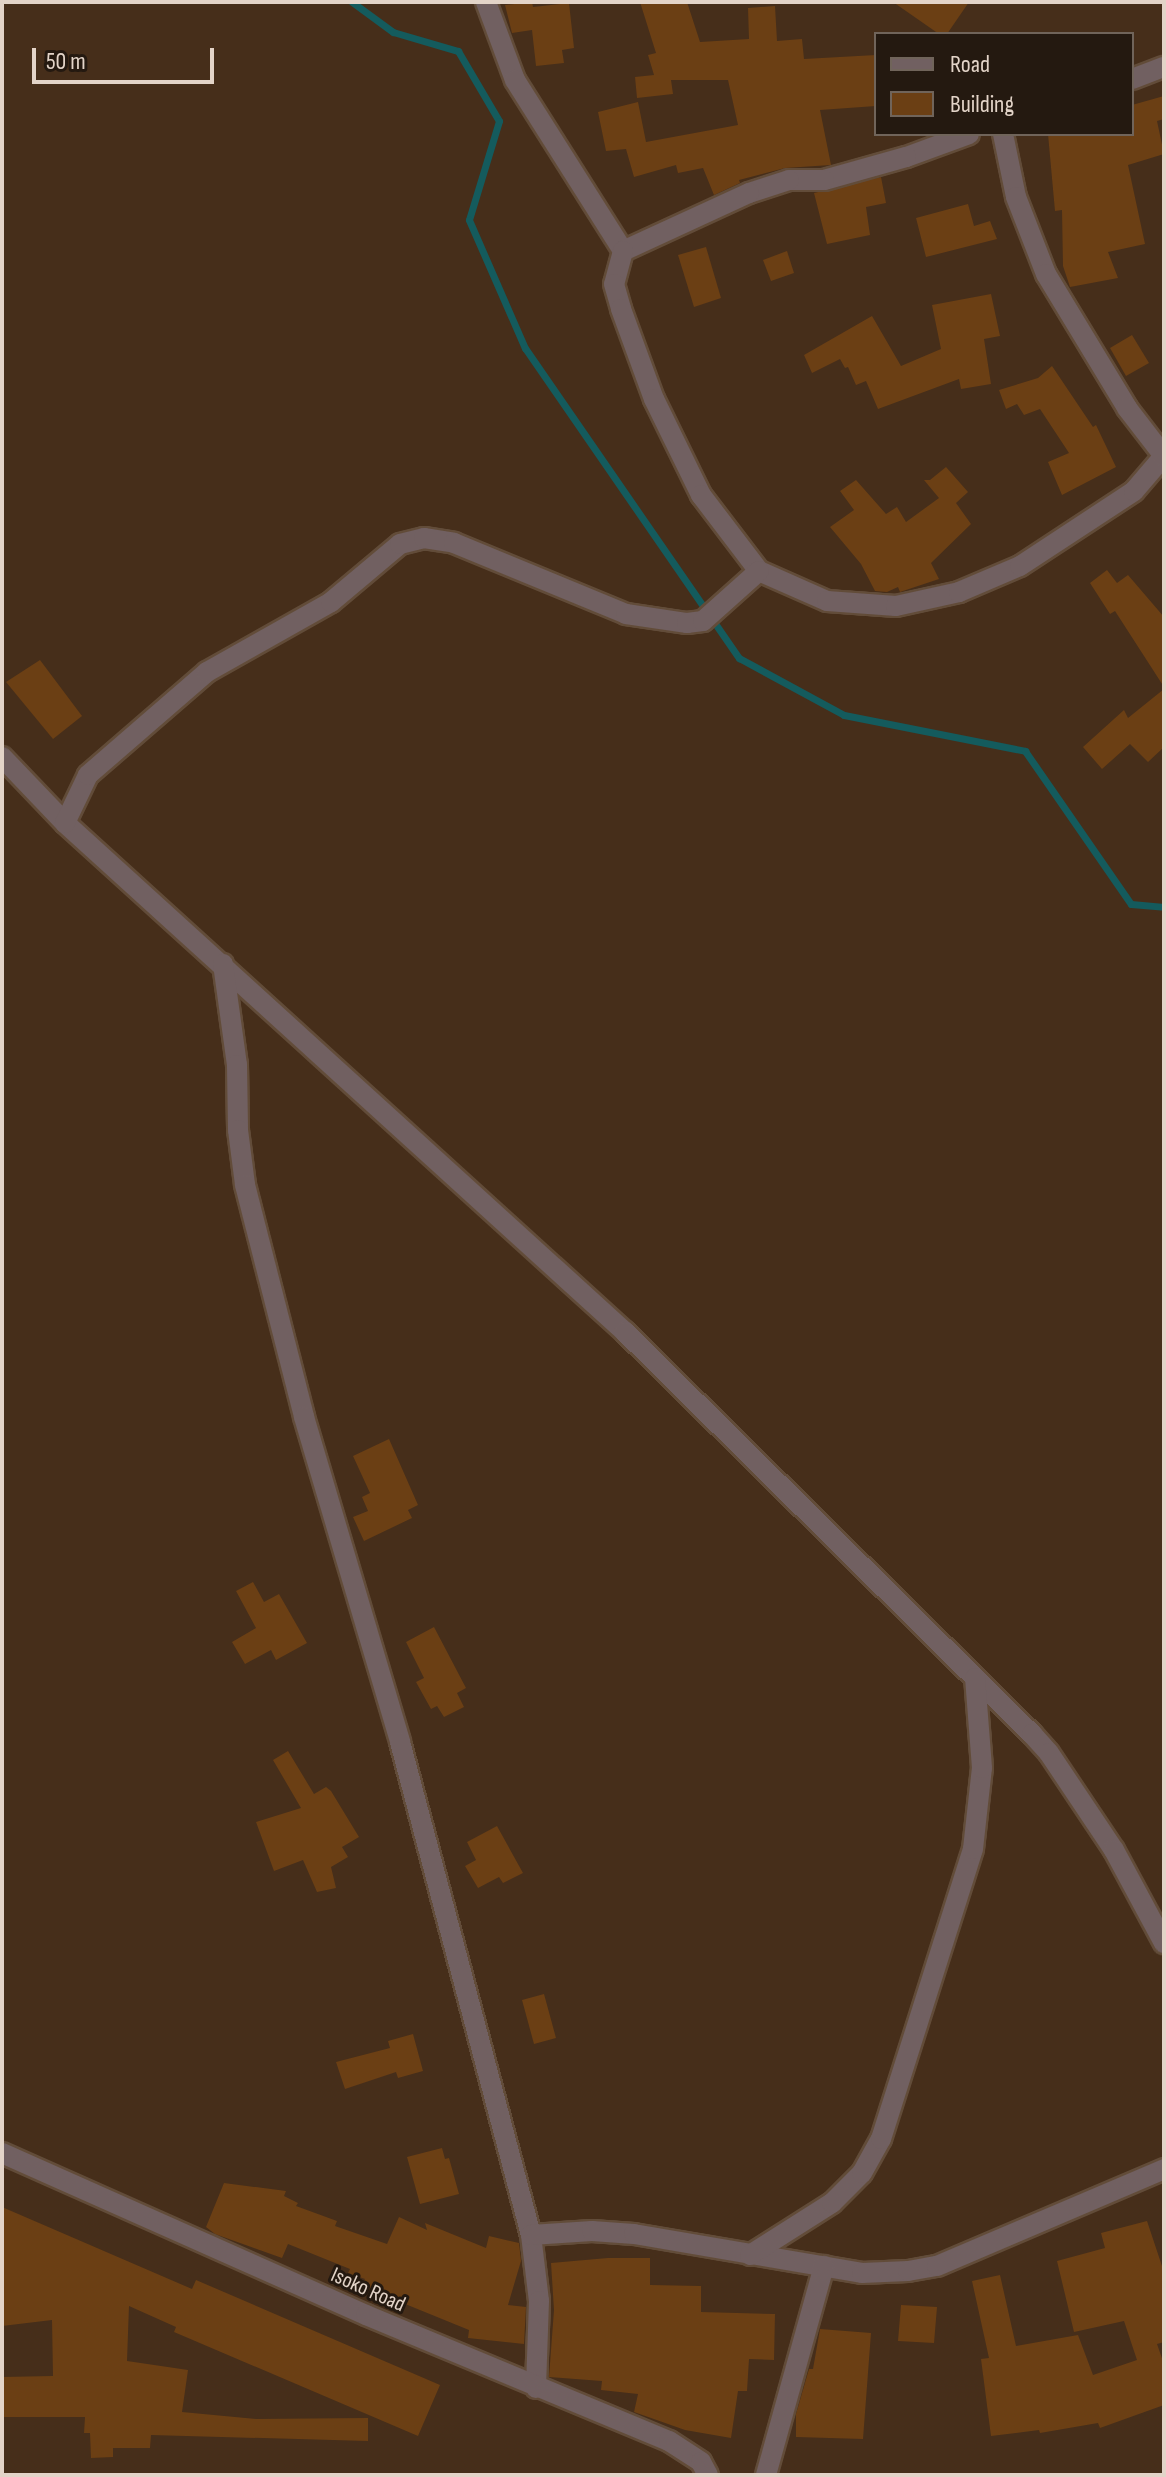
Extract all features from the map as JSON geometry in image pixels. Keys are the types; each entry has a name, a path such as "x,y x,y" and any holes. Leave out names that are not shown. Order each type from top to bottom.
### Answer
{"street":[{"path":"486,2 515,80 623,251 614,284 654,399 701,495 759,571 827,601 896,606 959,592 1020,566 1134,491 1164,456 1127,408 1046,274 1016,197 1003,136"},
{"path":"1134,78 1164,67"},
{"path":"623,251 749,193 789,180 838,176 906,157 964,136"},
{"path":"65,823 88,775 207,672 331,602 386,554 413,539 436,539 475,549 626,614 687,623 703,621 759,571"},
{"path":"2,757 65,823 625,1332 1049,1753 1114,1850 1164,1943"},
{"path":"223,964 237,1065 238,1130 245,1185 304,1417 400,1742 531,2235 539,2301 536,2388"},
{"path":"750,2255 832,2203 862,2173 881,2139 973,1849 982,1768 975,1678"},
{"name":"Isoko Road","path":"2,2153 536,2388 669,2441 701,2462 708,2475"},
{"path":"531,2235 592,2231 634,2234 862,2273 937,2266 1164,2169"},
{"path":"766,2475 824,2266"}],"building":[{"path":"532,2 533,7 569,3 574,48 562,50 564,63 536,66 532,30 512,33 505,5"},
{"path":"640,2 687,2 700,42 749,39 748,8 775,6 777,41 802,39 804,59 874,55 874,106 820,110 831,165 785,168 739,180 740,183 714,195 703,168 678,173 676,165 634,177 626,149 606,151 598,112 638,102 646,142 738,125 728,80 671,80 673,94 637,98 635,77 654,75 648,55 656,53"},
{"path":"893,2 969,2 948,32 936,32"},
{"path":"1164,96 1164,119 1157,121 1164,154 1128,165 1145,244 1108,252 1118,278 1070,287 1063,266 1062,210 1055,211 1048,136 1134,136 1134,104"},
{"path":"881,177 886,203 866,207 870,235 827,244 814,193"},
{"path":"968,204 974,226 990,221 997,239 926,257 916,218"},
{"path":"706,247 721,298 694,307 678,255"},
{"path":"787,251 794,273 771,281 763,260"},
{"path":"991,294 1000,336 984,339 991,384 961,389 959,379 878,409 866,381 856,385 848,367 845,368 840,359 812,373 804,355 872,316 901,366 941,349 932,305"},
{"path":"1132,335 1149,363 1126,376 1110,348"},
{"path":"1052,366 1093,427 1096,425 1116,467 1062,495 1048,462 1069,453 1040,409 1024,415 1017,404 1006,409 999,390 1038,378"},
{"path":"946,467 968,492 956,503 971,524 931,563 939,579 900,592 898,587 887,592 875,591 861,564 830,527 854,510 840,491 856,480 886,514 897,507 906,522 939,498 924,480 930,480"},
{"path":"1107,570 1117,583 1128,575 1164,617 1164,687 1115,611 1110,614 1090,583"},
{"path":"40,660 82,716 53,739 6,682"},
{"path":"1164,689 1164,747 1148,762 1130,744 1102,769 1083,747 1124,710 1128,718"},
{"path":"389,1439 418,1505 408,1510 412,1518 364,1541 353,1517 368,1511 362,1497 370,1493 353,1456"},
{"path":"253,1582 264,1602 279,1594 307,1643 276,1660 271,1650 245,1664 232,1642 256,1628 236,1591"},
{"path":"434,1627 466,1688 457,1693 464,1707 444,1717 437,1706 431,1709 416,1682 424,1678 406,1642"},
{"path":"288,1751 314,1794 326,1787 331,1791 359,1837 342,1847 348,1857 331,1867 336,1888 317,1892 303,1860 274,1871 256,1822 301,1808 273,1760"},
{"path":"497,1826 523,1873 503,1883 499,1877 478,1888 465,1866 476,1860 467,1842"},
{"path":"544,1994 556,2038 534,2044 522,2000"},
{"path":"413,2034 423,2071 398,2078 396,2072 345,2089 336,2062 390,2048 388,2041"},
{"path":"442,2148 445,2159 449,2158 459,2194 420,2204 407,2157"},
{"path":"224,2183 286,2191 284,2196 298,2203 296,2206 337,2221 335,2226 387,2244 399,2217 427,2230 425,2223 486,2248 489,2236 519,2243 521,2261 508,2305 526,2307 524,2344 468,2338 469,2330 361,2286 365,2279 348,2273 350,2269 288,2244 282,2258 215,2234 206,2227"},
{"path":"2,2207 192,2289 196,2280 440,2385 418,2436 174,2332 176,2327 129,2306 127,2361 188,2370 182,2412 256,2419 368,2418 368,2441 151,2435 150,2448 113,2448 113,2457 91,2458 90,2433 84,2433 85,2417 2,2417 2,2377 53,2376 52,2320 2,2326"},
{"path":"1147,2221 1164,2272 1164,2342 1157,2344 1164,2364 1164,2405 1100,2428 1098,2423 1040,2433 1039,2430 991,2436 981,2359 989,2358 972,2281 1000,2275 1016,2346 1078,2335 1093,2375 1137,2360 1124,2321 1074,2332 1057,2261 1105,2248 1101,2233"},
{"path":"650,2258 650,2285 701,2286 701,2312 775,2314 774,2360 749,2359 747,2391 738,2391 731,2438 685,2430 634,2412 638,2394 601,2390 602,2381 549,2377 554,2310 551,2263"},
{"path":"901,2305 937,2307 934,2343 898,2341"},
{"path":"820,2329 871,2333 863,2439 796,2437 796,2414 809,2369 813,2369"}],"waterway":[{"path":"352,2 393,32 458,51 499,121 469,220 525,348 739,658 844,715 1025,751 1131,904 1164,907"}]}
